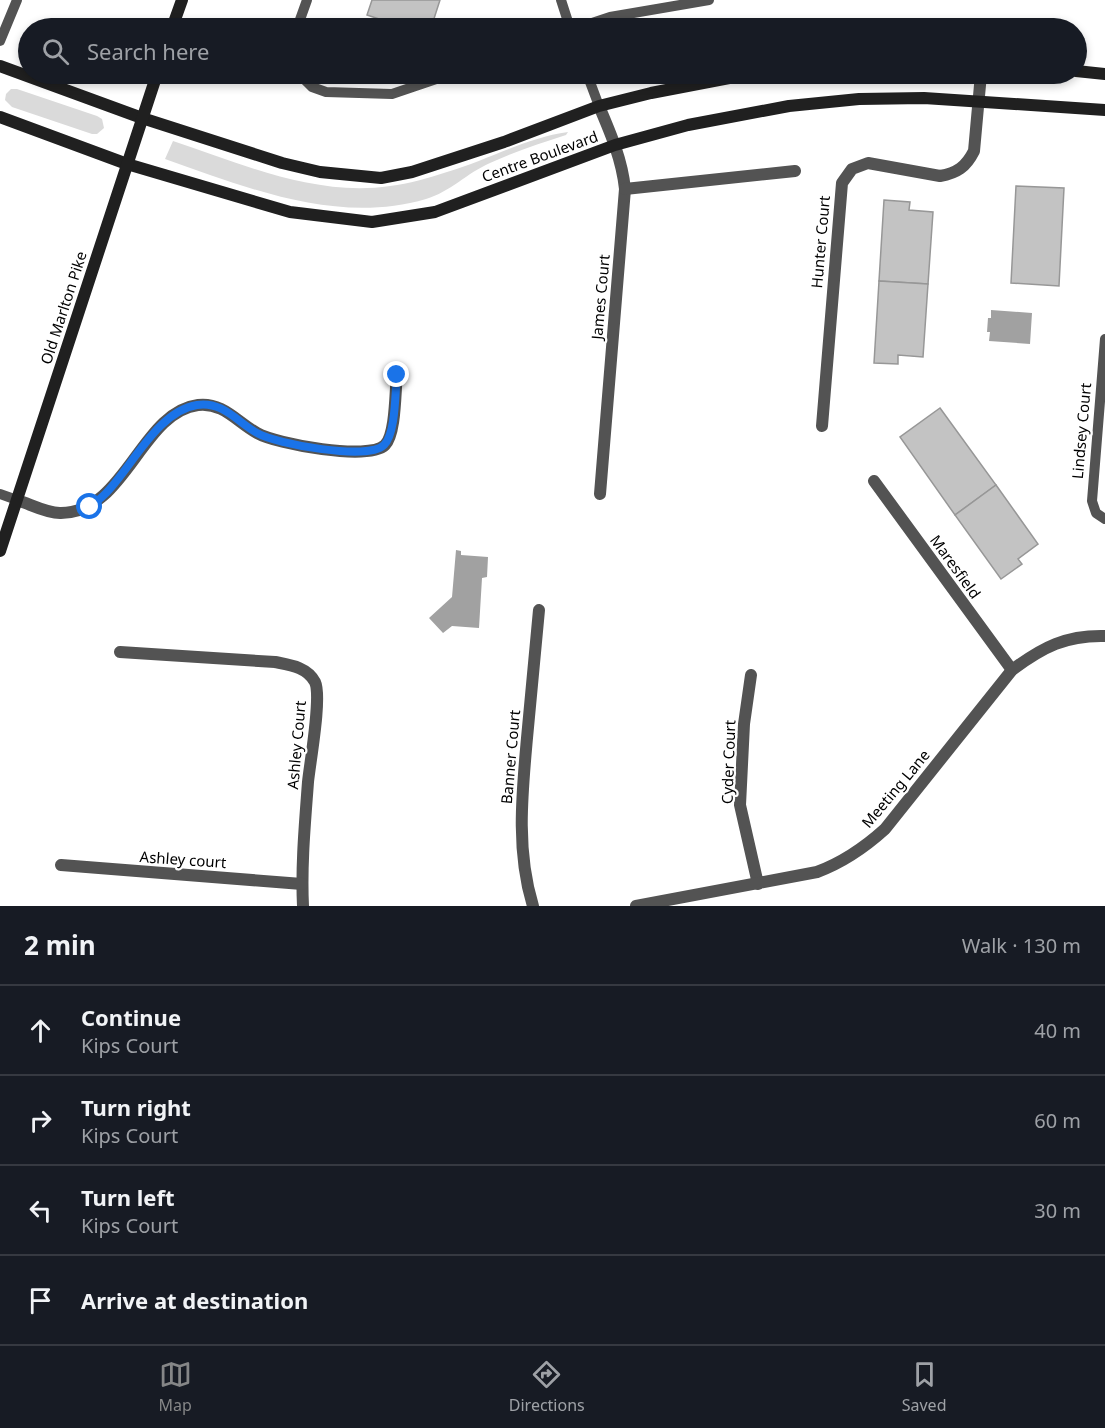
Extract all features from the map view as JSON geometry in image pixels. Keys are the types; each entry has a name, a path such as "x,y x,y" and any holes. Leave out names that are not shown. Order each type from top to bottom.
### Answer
{"street":[{"path":"176,18 182,0"},
{"name":"Centre Boulevard","path":"0,66 18,73"},
{"path":"1087,72 1105,74"},
{"name":"Centre Boulevard","path":"49,84 142,118 282,163 320,172 381,178 412,172 504,142 599,106 698,84"},
{"name":"Old Marlton Pike","path":"0,551 154,84"},
{"name":"Hunter Court","path":"822,426 842,183 852,169 868,163 940,176 961,169 969,162 974,151 980,84"},
{"name":"Centre Boulevard","path":"0,117 127,164 290,212 372,222 435,212 615,145 688,124 789,106 859,99 924,98 1105,110"},
{"name":"James Court","path":"599,106 615,145 625,189 600,494"},
{"path":"625,189 795,171"},
{"path":"17,500 58,513 75,512 90,507 105,495 164,423 180,411 197,405 214,406 230,412 257,433 272,440 343,451 374,452 384,446 391,435 397,375"},
{"name":"Maresfield","path":"874,481 1012,670"},
{"name":"Banner Court","path":"533,906 527,887 521,833 522,789 539,610"},
{"name":"Meeting Lane","path":"636,906 817,872 840,863 862,850 885,829 1012,670 1038,651 1062,641 1085,636 1105,636"},
{"name":"Ashley Court","path":"120,652 275,662 292,665 306,671 315,683 317,698 308,783 302,884 303,906"},
{"name":"Cyder Court","path":"751,675 744,724 741,805 758,884"},
{"name":"Ashley court","path":"61,865 302,884"}],"lane":[{"path":"0,41 17,0"},
{"path":"301,18 307,0"},
{"path":"561,0 567,18"},
{"path":"607,18 709,0"},
{"path":"309,84 326,92 392,94 422,84"},
{"path":"591,84 599,106"},
{"name":"Lindsey Court","path":"1105,339 1092,501 1096,513 1105,519"},
{"path":"0,494 17,500"}],"shaded area":[{"path":"11,89 97,116 102,119 104,128 97,134 92,134 12,107 5,100 6,94"},
{"path":"568,132 566,135 490,163 435,196 393,206 359,208 293,200 165,159 173,141 252,168 307,183 362,188 397,185 418,180 462,167 537,139"},
{"path":"991,310 1032,313 1030,344 989,341 990,332 987,332"},
{"path":"456,550 461,551 461,555 488,557 487,577 482,578 479,628 452,626 443,633 429,618 452,597"}],"building":[{"path":"372,0 440,0 434,18 376,18 367,15"},
{"path":"1016,186 1064,188 1059,286 1011,283"},
{"path":"884,200 910,202 909,210 933,212 928,284 879,281"},
{"path":"879,281 928,284 923,357 898,355 898,364 874,363"},
{"path":"940,408 996,485 955,515 900,437"},
{"path":"996,485 1038,544 1018,559 1022,564 1001,579 955,515"}],"route":[{"path":"90,507 105,495 164,423 180,411 197,405 214,406 230,412 257,433 272,440 343,451 374,452 384,446 391,435 397,375"}]}
